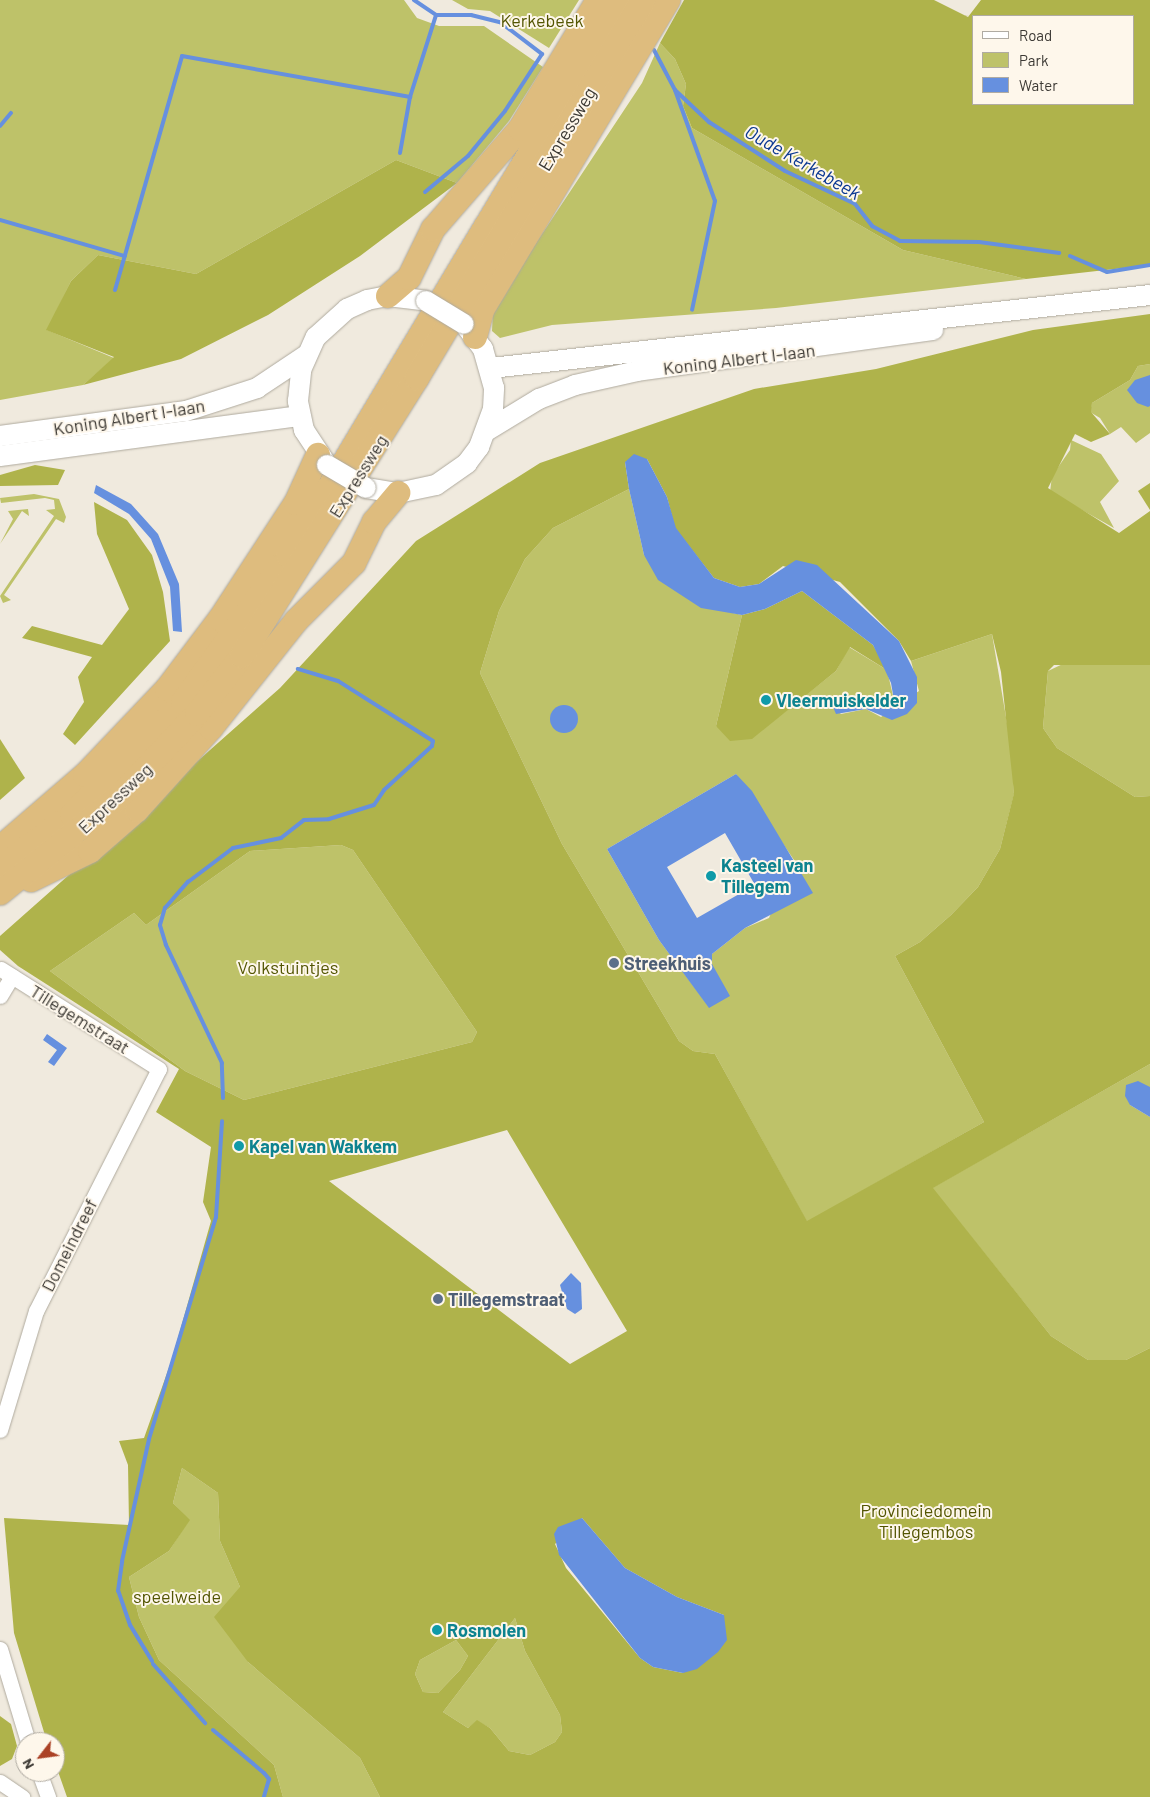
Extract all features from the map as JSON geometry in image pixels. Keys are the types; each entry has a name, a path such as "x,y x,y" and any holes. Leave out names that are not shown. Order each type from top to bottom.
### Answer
{"highway":[{"path":"388,296 409,278 433,229 520,129 598,0"},
{"name":"Expressweg","path":"3,882 80,808 183,702 288,556 622,0"},
{"name":"Expressweg","path":"3,882 155,761 242,656 412,386 643,0"},
{"path":"470,330 668,0"},
{"path":"0,848 85,775 167,689 276,534 323,460"},
{"path":"3,882 68,865 137,810 211,728 296,621 354,563 374,522 398,493"}],"main road":[{"name":"Koning Albert I-laan","path":"491,368 1150,295"},
{"name":"Koning Albert I-laan","path":"0,436 186,411 257,388 305,356 336,317 367,300 388,296 426,301 470,330 491,368 494,395 488,430 473,455 453,475 436,485 398,493 366,488 323,460 300,416 298,386 305,356"},
{"name":"Koning Albert I-laan","path":"488,430 539,399 575,385 637,372 894,339 1000,313"},
{"name":"Koning Albert I-laan","path":"0,456 300,416"}],"street":[{"name":"Tillegemstraat","path":"0,996 7,973 159,1069"},
{"name":"Domeindreef","path":"0,1430 36,1311 159,1069"},
{"path":"0,1649 5,1691 23,1732"},
{"path":"0,1782 22,1797"},
{"path":"43,1782 48,1797"}],"green space":[{"path":"0,0 404,0 417,18 439,26 484,26 543,67 509,121 457,183 396,160 196,274 98,255 71,281 47,330 114,358 83,385 0,400"},
{"name":"Kerkebeek","path":"452,0 579,0 549,48 490,11 468,9"},
{"path":"684,0 934,0 968,17 981,0 1150,0 1150,265 1026,279 903,250 692,128 683,106 686,84 675,59 660,43"},
{"path":"660,43 675,59 686,84 683,106 692,128 903,250 1026,279 776,308 552,325 500,338 492,331 493,308 642,83"},
{"path":"396,160 457,183 360,256 268,315 181,359 83,385 114,357 46,330 71,281 98,255 196,274"},
{"name":"Provinciedomein Tillegembos","path":"1150,314 1150,364 1138,366 1130,380 1092,403 1091,412 1110,434 1091,442 1075,434 1048,488 1119,533 1150,511 1150,665 1054,665 1048,671 1043,728 1057,748 1135,797 1150,796 1150,1064 933,1188 1051,1336 1088,1360 1126,1360 1150,1348 1150,1797 380,1797 360,1758 248,1662 214,1617 240,1587 220,1541 218,1493 182,1468 173,1503 190,1520 169,1551 129,1577 139,1617 159,1660 274,1765 283,1797 67,1797 62,1782 65,1782 65,1732 44,1732 14,1633 4,1518 129,1525 128,1465 119,1441 144,1438 172,1359 211,1221 203,1202 211,1147 156,1112 179,1069 18,966 0,950 0,936 280,688 416,541 540,463 754,389 876,369 1033,330","holes":["647,459 667,497 675,528 714,578 740,587 759,584 783,566 840,582 899,641 911,661 992,634 1001,672 1014,793 1000,849 978,887 951,915 920,942 895,956 984,1122 807,1221 715,1054 693,1051 679,1041 562,844 480,673 499,611 525,559 553,528 629,489 625,462","341,845 353,850 477,1032 472,1042 244,1100 185,1071 50,971 134,913 146,925 250,851","507,1130 627,1331 570,1364 329,1181","582,1518 625,1568 677,1597 724,1615 683,1673 653,1667 640,1658 566,1568 555,1544","515,1618 525,1651 560,1715 562,1732 555,1742 530,1755 509,1751 490,1728 477,1720 468,1728 443,1712","456,1640 468,1656 460,1670 438,1693 423,1692 415,1674 420,1660"]},
{"path":"1150,364 1150,433 1136,443 1121,427 1110,434 1100,418 1090,412 1092,403 1130,380 1138,366"},
{"path":"1071,440 1101,454 1119,481 1100,502 1114,528 1050,492 1052,476 1070,450"},
{"path":"35,465 65,470 58,485 0,486 0,475"},
{"path":"1150,483 1150,510 1138,491"},
{"path":"629,489 644,555 724,611 742,615 716,726 752,738 836,671 849,647 887,670 894,700 877,703 863,697 833,707 841,714 866,709 881,717 919,691 911,661 992,634 1012,753 1014,794 1000,849 978,887 951,915 920,942 895,956 984,1122 807,1222 715,1054 693,1051 679,1041 562,844 480,673 499,611 525,559 553,528","holes":["736,774 794,860 769,918 745,928 712,954 709,1007 659,940 607,849"]},
{"path":"34,494 59,499 66,517 64,523 56,519 4,595 11,600 3,603 0,596 54,516 46,510 55,509 54,500 45,498 1,503 0,498"},
{"path":"94,502 127,520 152,555 163,592 170,641 75,745 63,734 84,702 78,677 92,657 22,638 32,626 102,645 129,609 97,534"},
{"path":"28,509 29,516 22,511 0,544 13,519 8,511"},
{"path":"802,591 873,645 887,670 850,647 836,671 752,739 730,741 716,726 742,615 765,609"},
{"path":"1067,662 1150,665 1150,796 1135,797 1057,748 1043,728 1048,671"},
{"path":"0,739 25,778 0,800"},
{"name":"Volkstuintjes","path":"341,845 353,850 477,1032 472,1042 244,1100 185,1071 50,971 134,913 146,925 250,851"},
{"path":"1150,1064 1150,1087 1130,1105 1150,1117 1150,1348 1126,1360 1088,1360 1051,1336 932,1188"},
{"name":"speelweide","path":"182,1468 218,1493 220,1541 240,1587 248,1662 360,1758 380,1797 283,1797 274,1765 159,1660 139,1617 129,1577 169,1551 189,1520 173,1503"},
{"path":"515,1618 525,1651 560,1715 562,1732 555,1742 530,1755 509,1751 490,1728 477,1721 468,1728 443,1712"},
{"path":"456,1640 468,1656 460,1670 438,1693 423,1692 415,1674 420,1660"},
{"path":"0,1716 11,1724 15,1739 15,1751 12,1759 0,1766"}],"water":[{"path":"1150,375 1150,406 1148,407 1137,403 1127,390 1135,380"},
{"path":"634,454 647,459 667,497 676,528 714,578 740,587 759,584 796,560 817,565 899,641 917,677 917,703 907,714 892,720 866,709 836,714 833,707 851,698 877,703 894,700 891,683 873,645 802,591 765,609 742,615 701,608 658,580 644,555 629,489 625,462"},
{"path":"96,485 131,504 158,534 179,584 182,632 173,631 170,587 151,539 129,514 94,493"},
{"path":"564,705 574,709 578,719 574,729 564,733 554,729 550,719 554,709"},
{"path":"736,774 752,791 813,893 745,928 712,954 712,964 730,996 709,1008 659,940 607,849","holes":["725,833 755,885 697,918 667,867"]},
{"path":"47,1034 67,1048 54,1066 48,1062 57,1050 43,1040"},
{"path":"1138,1081 1150,1087 1150,1117 1130,1105 1125,1096 1126,1085"},
{"path":"571,1273 581,1283 582,1309 575,1314 567,1309 560,1285"},
{"path":"582,1518 625,1568 677,1597 724,1615 727,1640 718,1652 697,1669 683,1673 653,1667 640,1658 559,1555 554,1534 558,1527"}],"waterway":[{"path":"414,0 436,15 471,15 500,22 542,54 505,111 468,156 425,192"},
{"path":"400,153 410,97 436,15"},
{"name":"Oude Kerkebeek","path":"654,50 675,90 709,122 785,171 855,204 872,226 900,241 979,242 1059,253"},
{"path":"115,290 182,56 410,97"},
{"path":"675,90 715,201 692,310"},
{"path":"0,126 11,113"},
{"path":"0,220 125,256"},
{"path":"1070,256 1107,272 1150,265"},
{"path":"223,1098 222,1063 166,945 160,925 165,908 188,882 233,848 281,838 304,820 329,819 374,805 384,790 432,746 433,741 338,681 298,669"},
{"path":"152,1661 130,1625 118,1591 122,1561 149,1439 216,1217 222,1121"},
{"path":"153,1664 205,1723"},
{"path":"213,1730 269,1779 264,1797"}],"place":[{"name":"Vleermuiskelder","path":"766,700"},
{"name":"Kasteel van Tillegem","path":"711,876"},
{"name":"Streekhuis","path":"614,963"},
{"name":"Kapel van Wakkem","path":"239,1146"},
{"name":"Tillegemstraat","path":"438,1299"},
{"name":"Rosmolen","path":"437,1630"}]}
